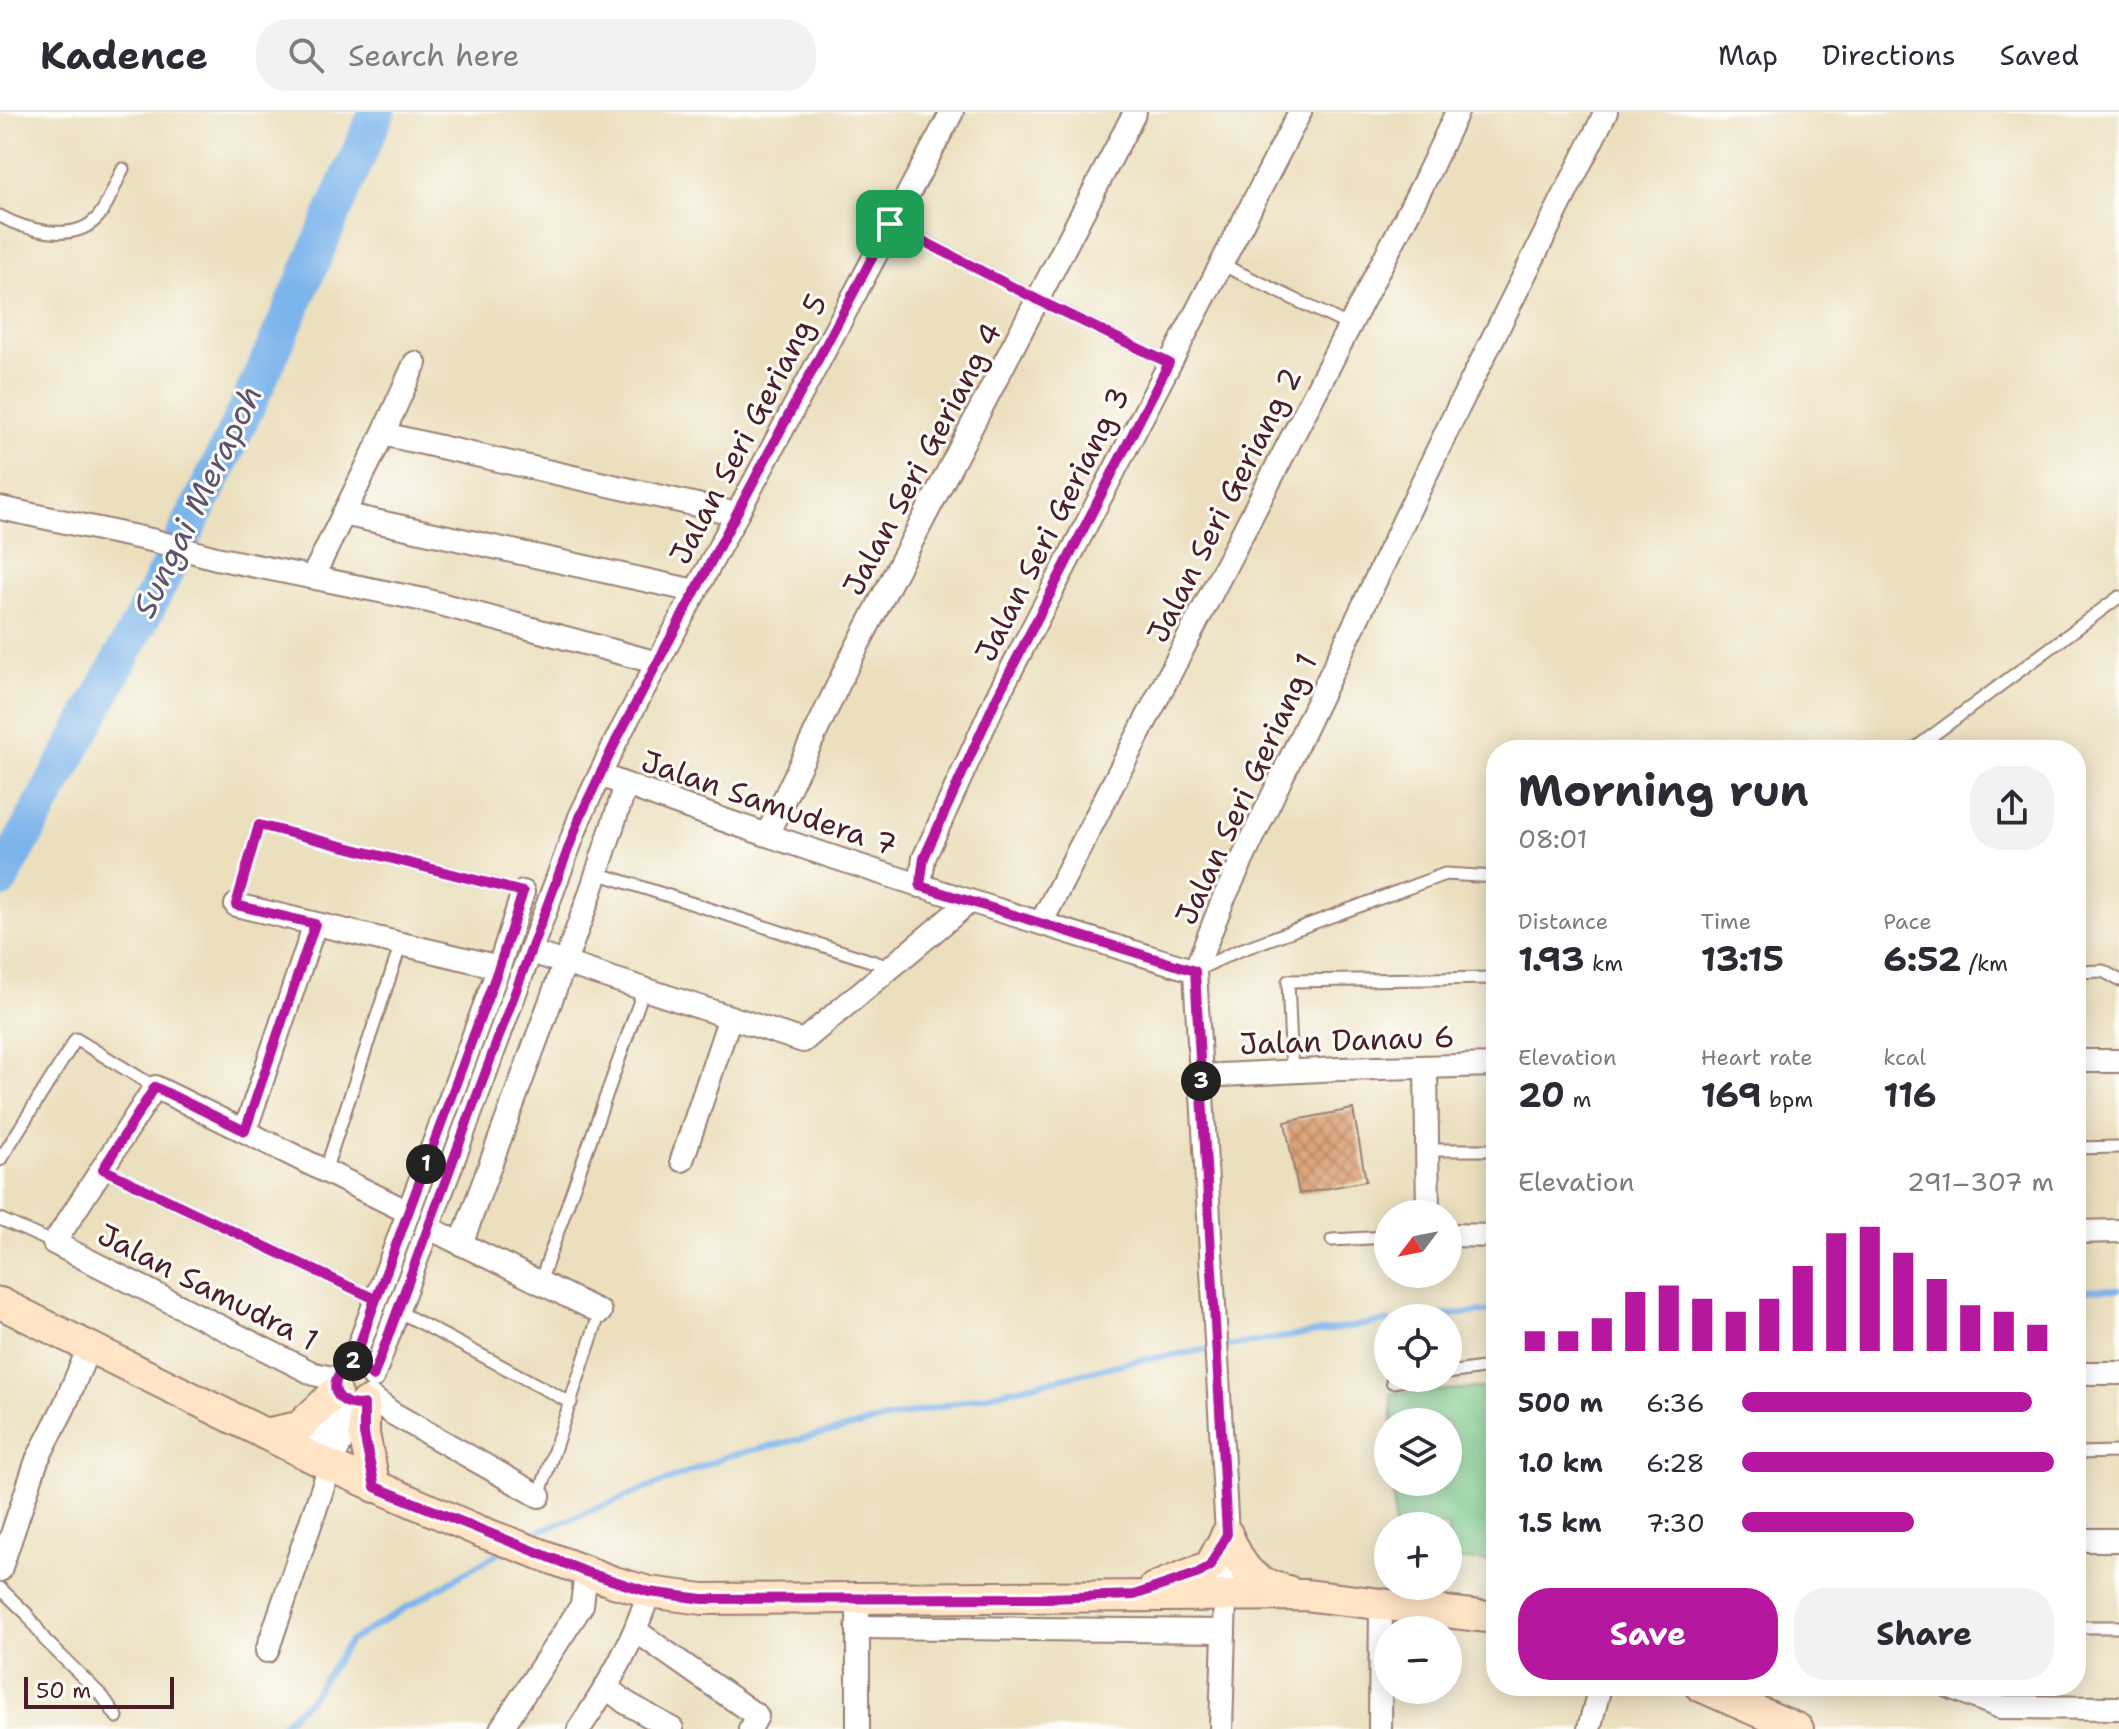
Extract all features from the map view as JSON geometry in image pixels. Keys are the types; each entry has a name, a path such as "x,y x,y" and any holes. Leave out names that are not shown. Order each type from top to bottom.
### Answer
{"street":[{"name":"Jalan Seri Geriang 5","path":"354,1390 398,1311 580,817 695,591 952,112"},
{"name":"Jalan Seri Geriang 4","path":"767,835 849,662 1135,112"},
{"name":"Jalan Seri Geriang 3","path":"920,886 924,858 997,697 1300,112"},
{"name":"Jalan Seri Geriang 2","path":"1041,923 1200,620 1457,112"},
{"name":"Jalan Seri Geriang 1","path":"1221,1729 1227,1534 1195,971 1223,900 1451,422 1606,112"},
{"path":"313,576 415,363"},
{"path":"383,434 737,514"},
{"path":"0,508 486,615 658,663"},
{"path":"343,514 695,591"},
{"name":"Jalan Samudera 7","path":"600,775 920,886 1195,971"},
{"path":"461,1244 597,873 626,785"},
{"path":"267,1651 320,1461 354,1390 375,1299 499,967 523,892"},
{"path":"531,952 803,1041 969,902"},
{"path":"236,905 499,967"},
{"path":"245,1131 315,924"},
{"path":"682,1160 730,1017"},
{"path":"2086,1061 2119,1061"},
{"name":"Jalan Danau 6","path":"1201,1076 1486,1065"},
{"path":"1426,1067 1428,1200"},
{"path":"54,1243 155,1087 408,1212"},
{"path":"429,1228 600,1312"},
{"path":"2086,1232 2119,1231"},
{"path":"1462,1235 1486,1236"},
{"name":"Jalan Samudra 1","path":"54,1243 314,1374 354,1390 539,1496"},
{"path":"0,1303 375,1487 545,1557 649,1592 1050,1629 1224,1631"},
{"path":"0,1570 37,1460 90,1345"},
{"path":"2086,1373 2119,1373"},
{"path":"265,1434 299,1427 354,1390"},
{"path":"354,1390 375,1487"},
{"path":"1134,1595 1199,1573 1210,1566 1227,1534"},
{"path":"1227,1534 1239,1561 1264,1586 1305,1595 1486,1617"},
{"path":"2086,1540 2119,1540"},
{"path":"501,1729 582,1605 586,1572"},
{"path":"579,1729 607,1688 636,1631 649,1592"},
{"path":"858,1612 1048,1598 1305,1595"},
{"path":"1048,1598 1050,1629"},
{"path":"1380,1729 1381,1603"},
{"path":"858,1612 858,1729"},
{"path":"636,1631 757,1716 750,1729"},
{"path":"607,1688 672,1729"},
{"path":"1589,1729 1597,1696"},
{"path":"1723,1696 1798,1729"},
{"path":"1973,1696 2000,1707 2119,1708"}],"lane":[{"path":"0,216 14,224 39,230 60,232 83,228 97,219 123,169"},
{"path":"890,224 1169,363"},
{"path":"1221,264 1350,326"},
{"path":"1926,740 2119,597"},
{"path":"236,905 259,825 523,892"},
{"path":"597,873 891,967"},
{"path":"1195,971 1235,952 1445,874 1486,876"},
{"path":"325,1171 401,944"},
{"path":"2086,972 2103,971 2119,980"},
{"path":"1292,1071 1288,981 1486,978"},
{"path":"540,1282 644,989"},
{"path":"0,1160 76,1039 155,1087"},
{"path":"2086,1148 2119,1147"},
{"path":"1427,1150 1486,1150"},
{"path":"103,1169 375,1299"},
{"path":"0,1219 54,1243"},
{"path":"1332,1240 1374,1238"},
{"path":"398,1311 571,1403"},
{"path":"539,1496 600,1312"},
{"path":"1462,1371 1486,1367"},
{"path":"2086,1453 2119,1452"},
{"path":"0,1588 27,1614 45,1640 103,1697 117,1717"},
{"path":"2086,1627 2119,1627"}],"green space":[{"path":"1486,1388 1486,1561 1462,1560 1462,1512 1394,1512 1393,1496 1462,1496 1462,1408 1392,1408 1391,1393 1462,1392 1462,1389"}],"building":[{"path":"1353,1109 1366,1181 1299,1194 1285,1122"}],"waterway":[{"name":"Sungai Merapoh","path":"0,881 139,624 218,467 280,335 377,112"},
{"path":"2086,1290 2119,1289"},
{"path":"1462,1314 1486,1312"},
{"path":"1222,1347 1374,1323"},
{"path":"525,1537 728,1456 1135,1361 1211,1349"},
{"path":"276,1729 310,1699 350,1641 502,1551"}],"route":[{"path":"890,224 617,739 580,817 373,1377 363,1368 351,1367 499,967 523,892 259,825 236,905 315,924 245,1131 155,1087 103,1169 375,1299 351,1367 340,1373 335,1386 345,1403 351,1406 364,1404 364,1434 375,1487 479,1531 614,1582 649,1592 703,1599 1134,1595 1199,1573 1210,1566 1227,1534 1195,971 920,886 924,858 997,697 1169,363 890,224"}]}
